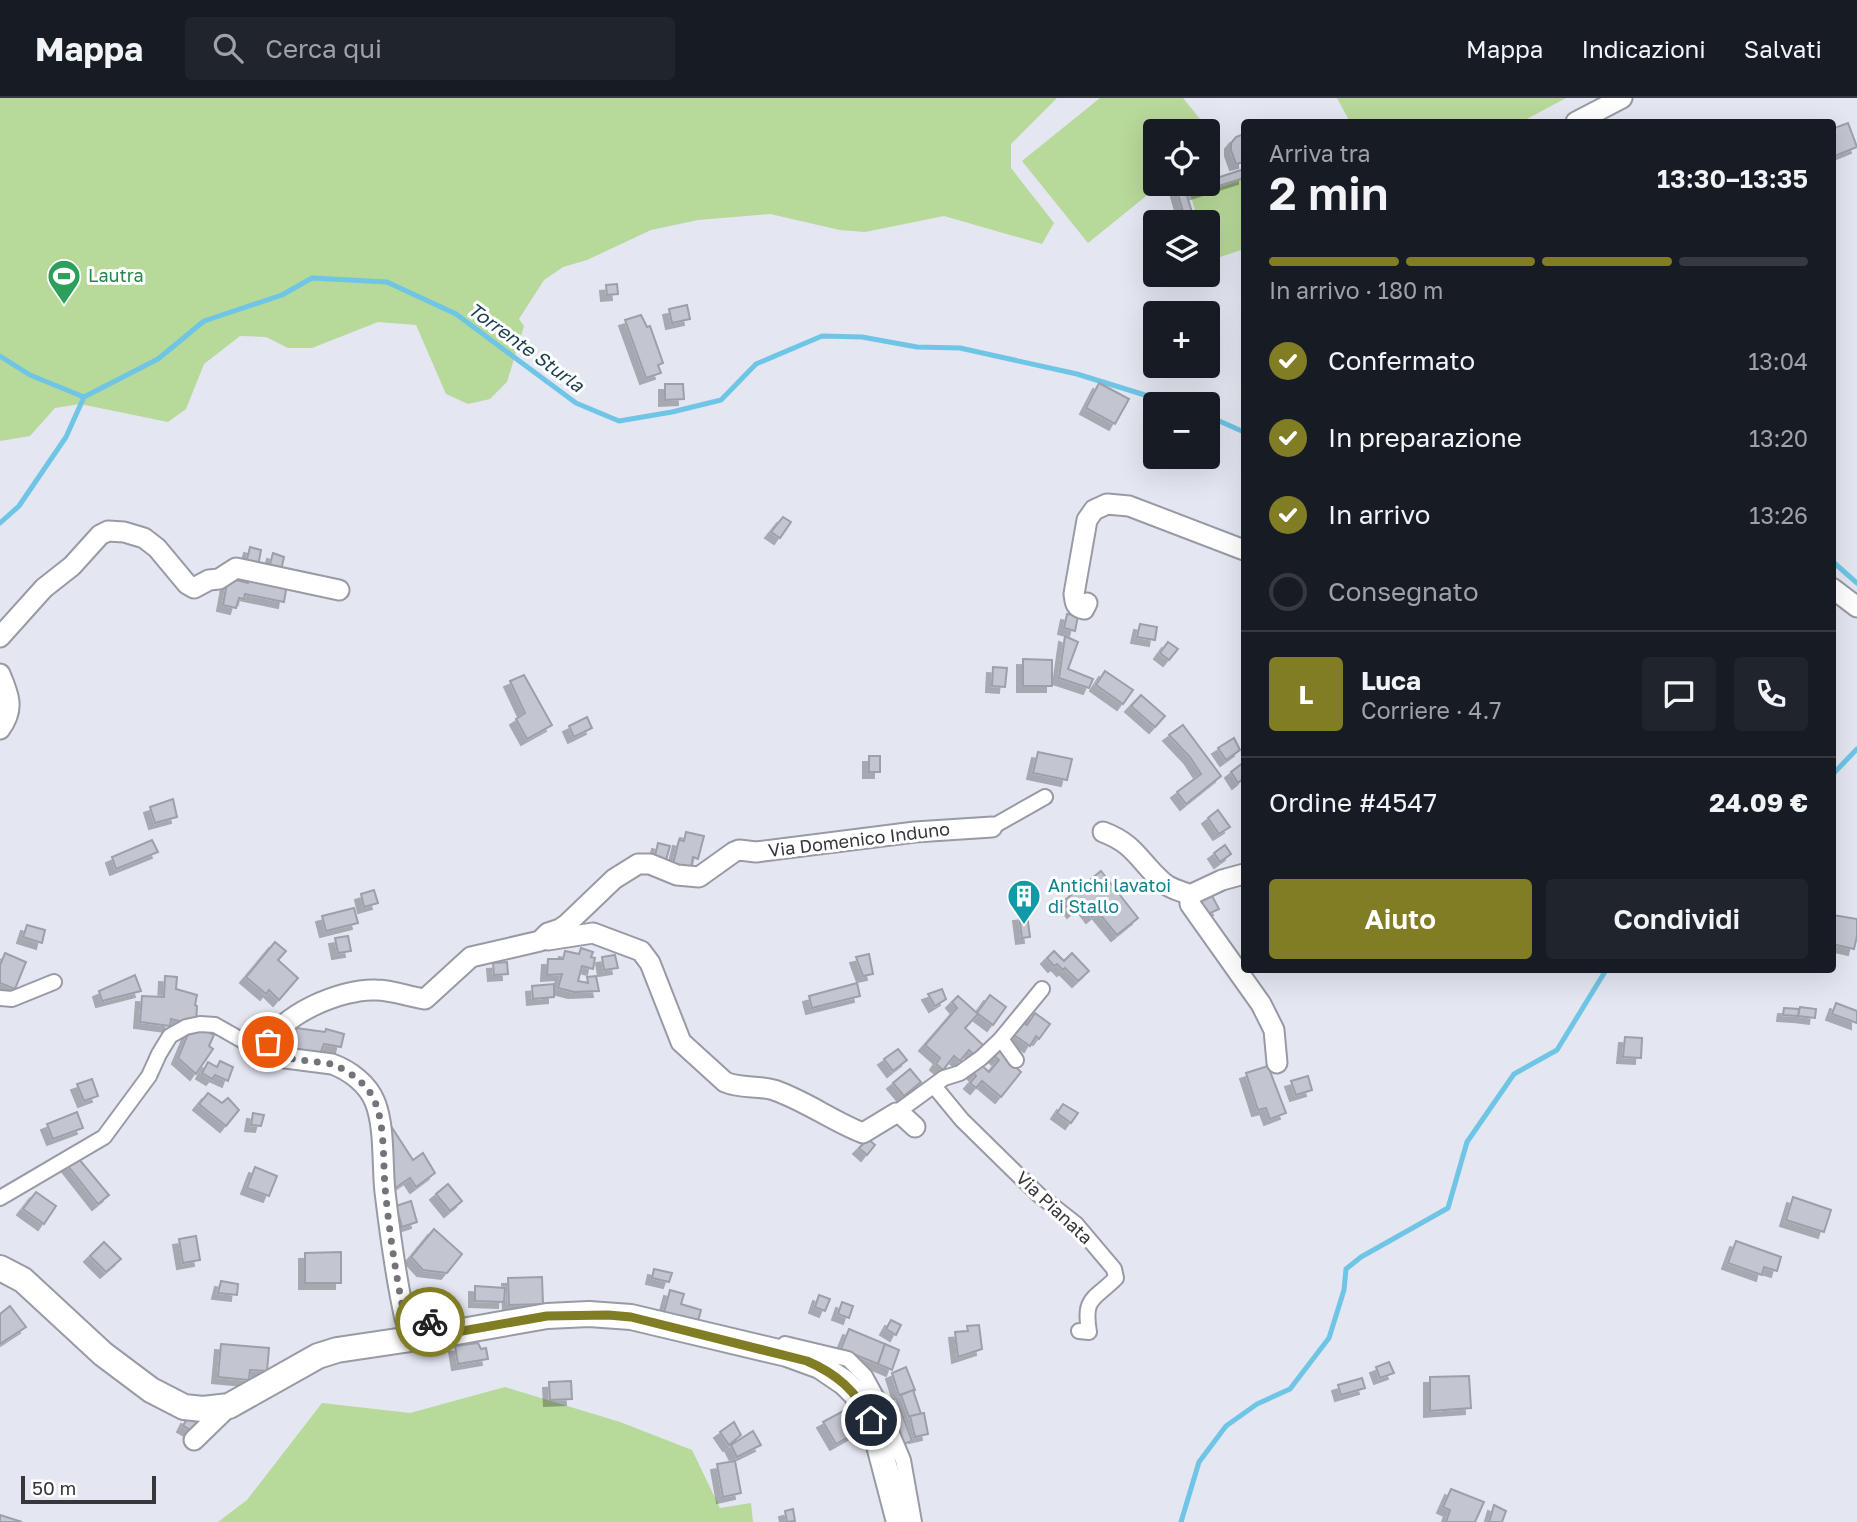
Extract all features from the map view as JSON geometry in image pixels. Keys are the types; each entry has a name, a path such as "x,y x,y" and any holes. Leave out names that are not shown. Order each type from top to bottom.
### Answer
{"street":[{"path":"1582,119 1622,98"},
{"path":"1087,603 1084,609 1079,608 1074,594 1085,525 1094,510 1107,504 1129,506 1241,549"},
{"path":"0,637 44,588 72,566 100,535 108,531 135,534 149,541 187,584 194,588 209,580 219,579 236,568 339,590"},
{"path":"1836,590 1857,607"},
{"path":"0,674 11,703 9,714 0,729"},
{"name":"Via Domenico Induno","path":"270,1056 266,1049 276,1031 303,1012 326,1001 365,990 380,989 425,999 471,957 540,941 548,933 561,929 614,879 638,864 650,864 677,875 699,877 739,850 757,852 915,832 992,827 1045,797"},
{"path":"1103,832 1115,836 1132,848 1165,884 1190,895 1222,880 1241,875"},
{"path":"1190,895 1190,904 1261,1004 1274,1030 1277,1063"},
{"path":"540,941 593,933 641,951 650,962 681,1042 725,1082 732,1086 773,1090 818,1108 846,1127 863,1133 944,1078 960,1073 1001,1039 1042,989"},
{"path":"0,998 12,999 54,982"},
{"path":"0,1198 104,1137 149,1076 170,1036 186,1027 215,1025 256,1051 270,1056 332,1064 341,1068 361,1083 375,1101 380,1121 385,1191 405,1319 411,1324 443,1323 451,1333"},
{"path":"1001,1039 1016,1060"},
{"name":"Via Pianata","path":"934,1086 962,1120 1013,1170 1076,1224 1114,1269 1116,1278 1088,1304 1086,1316 1089,1332 1079,1331"},
{"path":"896,1113 915,1127"},
{"path":"0,1268 23,1280 103,1353 162,1397 194,1409 229,1406"},
{"path":"194,1440 229,1406 318,1356 337,1350 547,1316 589,1314 631,1317 807,1361 830,1373 851,1389 864,1406 876,1434 899,1522"},
{"path":"716,1338 718,1332 732,1334 801,1346 849,1359 872,1388 891,1430 908,1481 914,1522"}],"green space":[{"path":"0,98 1057,98 1011,144 1011,168 1054,223 1042,244 944,216 865,232 840,230 770,214 698,220 651,230 587,260 563,267 544,280 519,319 524,326 507,382 490,399 468,404 446,394 416,325 378,322 312,348 288,348 266,337 240,336 204,364 186,409 168,422 80,404 55,408 30,436 0,441"},
{"path":"1100,98 1183,98 1200,119 1143,119 1143,196 1146,196 1088,243 1022,161"},
{"path":"1337,98 1566,98 1527,119 1348,119"},
{"path":"1241,176 1241,250 1220,257 1220,210 1195,210 1191,196 1220,196 1220,183"},
{"path":"505,1387 620,1422 692,1450 720,1508 751,1503 753,1522 218,1522 247,1500 322,1403 410,1413"}],"building":[{"path":"1848,123 1857,147 1836,156 1836,128"},
{"path":"1241,135 1241,163 1236,164 1231,143"},
{"path":"1241,170 1241,179 1220,186 1220,177"},
{"path":"1178,196 1187,196 1191,210 1183,210"},
{"path":"617,284 618,294 607,295 606,285"},
{"path":"687,305 690,319 672,323 669,309"},
{"path":"641,315 647,327 650,326 663,363 658,365 661,373 646,378 625,320"},
{"path":"1099,383 1129,399 1115,424 1086,408"},
{"path":"665,384 683,384 684,399 665,400"},
{"path":"783,517 791,522 780,538 771,532"},
{"path":"250,547 261,550 258,566 246,563"},
{"path":"273,553 284,557 280,575 268,571"},
{"path":"250,575 287,584 284,602 245,594 244,599 239,598 236,608 223,605 228,578 248,583"},
{"path":"1067,614 1078,616 1075,631 1064,628"},
{"path":"1140,624 1157,627 1155,640 1137,637"},
{"path":"1065,636 1078,642 1068,669 1093,679 1089,688 1059,678"},
{"path":"1168,642 1178,649 1169,660 1160,653"},
{"path":"1023,659 1052,660 1052,686 1023,686"},
{"path":"993,667 1007,668 1005,687 992,686"},
{"path":"1105,671 1133,690 1123,704 1096,685"},
{"path":"524,675 552,725 527,739 516,719 525,713 510,681"},
{"path":"1141,695 1165,716 1155,727 1131,706"},
{"path":"587,717 592,728 574,737 569,726"},
{"path":"1183,725 1221,776 1186,804 1177,792 1201,774 1190,757 1169,735"},
{"path":"1234,738 1240,750 1226,760 1218,748"},
{"path":"1038,752 1072,759 1067,780 1033,773"},
{"path":"869,756 880,756 880,772 869,772"},
{"path":"1241,764 1241,780 1238,783 1231,772"},
{"path":"173,799 177,817 155,823 150,807"},
{"path":"1218,810 1230,827 1219,834 1208,818"},
{"path":"686,832 704,836 698,859 693,857 691,868 673,864 679,840 684,841"},
{"path":"152,840 158,852 116,869 112,857"},
{"path":"658,843 670,846 666,860 655,856"},
{"path":"1225,845 1231,854 1220,862 1214,853"},
{"path":"1101,871 1138,918 1117,935 1098,912 1092,917 1082,904 1073,912 1065,900"},
{"path":"374,890 378,903 364,907 361,894"},
{"path":"1210,892 1219,909 1208,914 1199,898"},
{"path":"354,908 358,923 326,931 322,916"},
{"name":"Antichi lavatoi di Stallo","path":"1027,914 1030,937 1022,938 1019,915"},
{"path":"1836,916 1857,919 1854,949 1836,945"},
{"path":"27,925 45,930 42,943 23,937"},
{"path":"348,936 351,951 338,953 335,938"},
{"path":"275,942 286,951 278,960 298,978 279,1000 269,990 266,994 246,977"},
{"path":"581,948 593,952 591,957 595,958 593,969 582,966 578,981 588,983 587,977 596,976 599,991 574,992 558,988 562,974 547,975 548,959 563,959 565,951 579,954"},
{"path":"1054,951 1064,961 1072,953 1089,971 1078,981 1065,968 1063,970 1057,964 1054,966 1047,958"},
{"path":"5,953 26,962 15,989 0,983 0,965"},
{"path":"869,954 873,974 863,976 856,957"},
{"path":"615,955 618,968 604,970 602,957"},
{"path":"507,962 508,974 494,975 493,963"},
{"path":"135,975 141,991 102,1001 99,991"},
{"path":"165,976 177,977 176,989 197,995 196,1025 171,1019 170,1026 140,1022 142,996 164,997"},
{"path":"857,983 860,996 812,1008 809,996"},
{"path":"554,984 554,997 533,999 532,986"},
{"path":"942,989 946,999 935,1006 928,994"},
{"path":"990,995 1006,1007 993,1025 977,1013"},
{"path":"958,996 978,1014 965,1028 985,1047 976,1057 969,1050 960,1061 954,1056 943,1070 936,1064 940,1058 925,1045 957,1008 952,1002"},
{"path":"1836,1003 1857,1011 1857,1023 1832,1014"},
{"path":"1800,1007 1816,1009 1815,1018 1798,1016"},
{"path":"1784,1008 1799,1009 1798,1016 1783,1015"},
{"path":"1035,1013 1050,1024 1039,1039 1036,1036 1030,1046 1014,1035 1023,1022 1027,1025"},
{"path":"296,1028 325,1032 326,1029 344,1034 341,1047 324,1044 320,1054 292,1048"},
{"path":"190,1029 204,1030 214,1035 209,1046 213,1049 196,1074 178,1058"},
{"path":"1625,1037 1642,1038 1641,1058 1623,1057"},
{"path":"998,1045 1008,1053 1005,1057 1021,1072 1001,1097 982,1081 976,1088 970,1083 976,1076 973,1072 980,1064 989,1072 999,1060 990,1052"},
{"path":"898,1049 907,1060 893,1071 884,1059"},
{"path":"220,1061 233,1067 228,1081 215,1075 212,1079 202,1073 208,1062 217,1067"},
{"path":"1268,1066 1286,1113 1270,1119 1266,1108 1258,1110 1246,1073"},
{"path":"910,1069 921,1082 904,1096 893,1083"},
{"path":"1308,1076 1312,1090 1296,1095 1291,1081"},
{"path":"92,1079 98,1096 84,1101 77,1084"},
{"path":"208,1093 222,1103 228,1098 239,1110 226,1126 199,1104"},
{"path":"1063,1104 1078,1113 1071,1123 1057,1113"},
{"path":"77,1112 83,1128 53,1139 47,1124"},
{"path":"253,1113 264,1115 261,1126 251,1125"},
{"path":"389,1123 413,1160 423,1153 435,1173 416,1187 410,1178 391,1191"},
{"path":"868,1139 875,1145 867,1155 859,1148"},
{"path":"78,1158 109,1195 98,1204 68,1166"},
{"path":"255,1167 277,1176 269,1196 247,1188"},
{"path":"448,1184 462,1201 450,1211 436,1194"},
{"path":"36,1192 56,1206 44,1224 23,1209"},
{"path":"1793,1197 1831,1210 1824,1232 1786,1220"},
{"path":"411,1201 417,1222 402,1227 396,1206"},
{"path":"434,1229 462,1254 447,1273 423,1270 411,1257"},
{"path":"196,1236 200,1260 183,1263 179,1239"},
{"path":"1736,1241 1781,1257 1777,1271 1764,1267 1762,1275 1728,1263"},
{"path":"104,1242 121,1259 106,1272 90,1256"},
{"path":"341,1252 341,1283 305,1283 305,1253"},
{"path":"654,1269 672,1273 669,1282 652,1278"},
{"path":"542,1277 543,1304 509,1305 508,1278"},
{"path":"221,1281 238,1284 237,1295 218,1293"},
{"path":"475,1286 505,1288 504,1302 475,1301"},
{"path":"670,1290 684,1294 681,1304 701,1310 697,1325 663,1316"},
{"path":"819,1295 830,1299 825,1311 815,1307"},
{"path":"842,1302 853,1306 849,1318 838,1314"},
{"path":"10,1306 26,1327 0,1344 0,1314"},
{"path":"891,1320 901,1325 896,1335 886,1329"},
{"path":"979,1325 982,1349 958,1357 955,1332 968,1331 967,1326"},
{"path":"849,1329 885,1344 878,1364 841,1349"},
{"path":"478,1343 481,1349 486,1348 488,1359 458,1364 455,1346"},
{"path":"221,1344 269,1348 267,1371 250,1370 249,1380 218,1377"},
{"path":"885,1344 899,1350 892,1370 878,1364"},
{"path":"1389,1362 1394,1373 1380,1378 1376,1367"},
{"path":"906,1367 915,1390 899,1395 892,1373"},
{"path":"1469,1376 1471,1408 1430,1411 1430,1377"},
{"path":"1362,1378 1365,1388 1341,1395 1338,1385"},
{"path":"571,1381 572,1399 550,1400 549,1382"},
{"path":"913,1390 921,1414 909,1417 901,1395"},
{"path":"896,1398 912,1441 898,1446 893,1431 899,1429 894,1416 888,1418 882,1403"},
{"path":"845,1410 857,1432 836,1444 823,1422"},
{"path":"924,1413 928,1434 915,1437 910,1416"},
{"path":"187,1418 198,1423 194,1432 183,1426"},
{"path":"734,1422 741,1435 729,1445 720,1432"},
{"path":"753,1431 761,1445 737,1457 731,1445"},
{"path":"735,1461 741,1493 723,1497 717,1464"},
{"path":"1451,1489 1484,1502 1475,1522 1446,1522 1450,1510 1443,1507"},
{"path":"1494,1505 1506,1511 1502,1522 1489,1522"},
{"path":"793,1509 795,1521 787,1522 785,1511"},
{"path":"0,1515 22,1522 0,1522"}],"waterway":[{"name":"Torrente Sturla","path":"0,356 30,375 84,397 158,359 204,321 282,295 312,278 387,282 456,314 576,403 619,421 721,400 756,364 822,336 862,337 917,347 960,348 1077,374 1143,394"},
{"path":"0,523 19,506 66,437 84,397"},
{"name":"Torrente Sturla","path":"1220,421 1241,431"},
{"name":"Torrente Sturla","path":"1836,565 1857,583"},
{"path":"1836,771 1857,749"},
{"path":"1181,1522 1199,1462 1226,1426 1257,1404 1290,1389 1329,1338 1344,1290 1346,1269 1361,1257 1448,1208 1467,1142 1514,1074 1557,1050 1604,973"}],"way so far":[{"path":"268,1042 266,1052 270,1056 332,1064 341,1068 361,1083 375,1101 380,1121 385,1191 405,1319 411,1324 430,1322"}],"place":[{"name":"Lautra","path":"64,306"},
{"name":"Antichi lavatoi di Stallo","path":"1024,926"}],"route":[{"path":"430,1322 443,1323 451,1333 563,1314 631,1317 807,1361 845,1382 861,1401 871,1420"}]}
